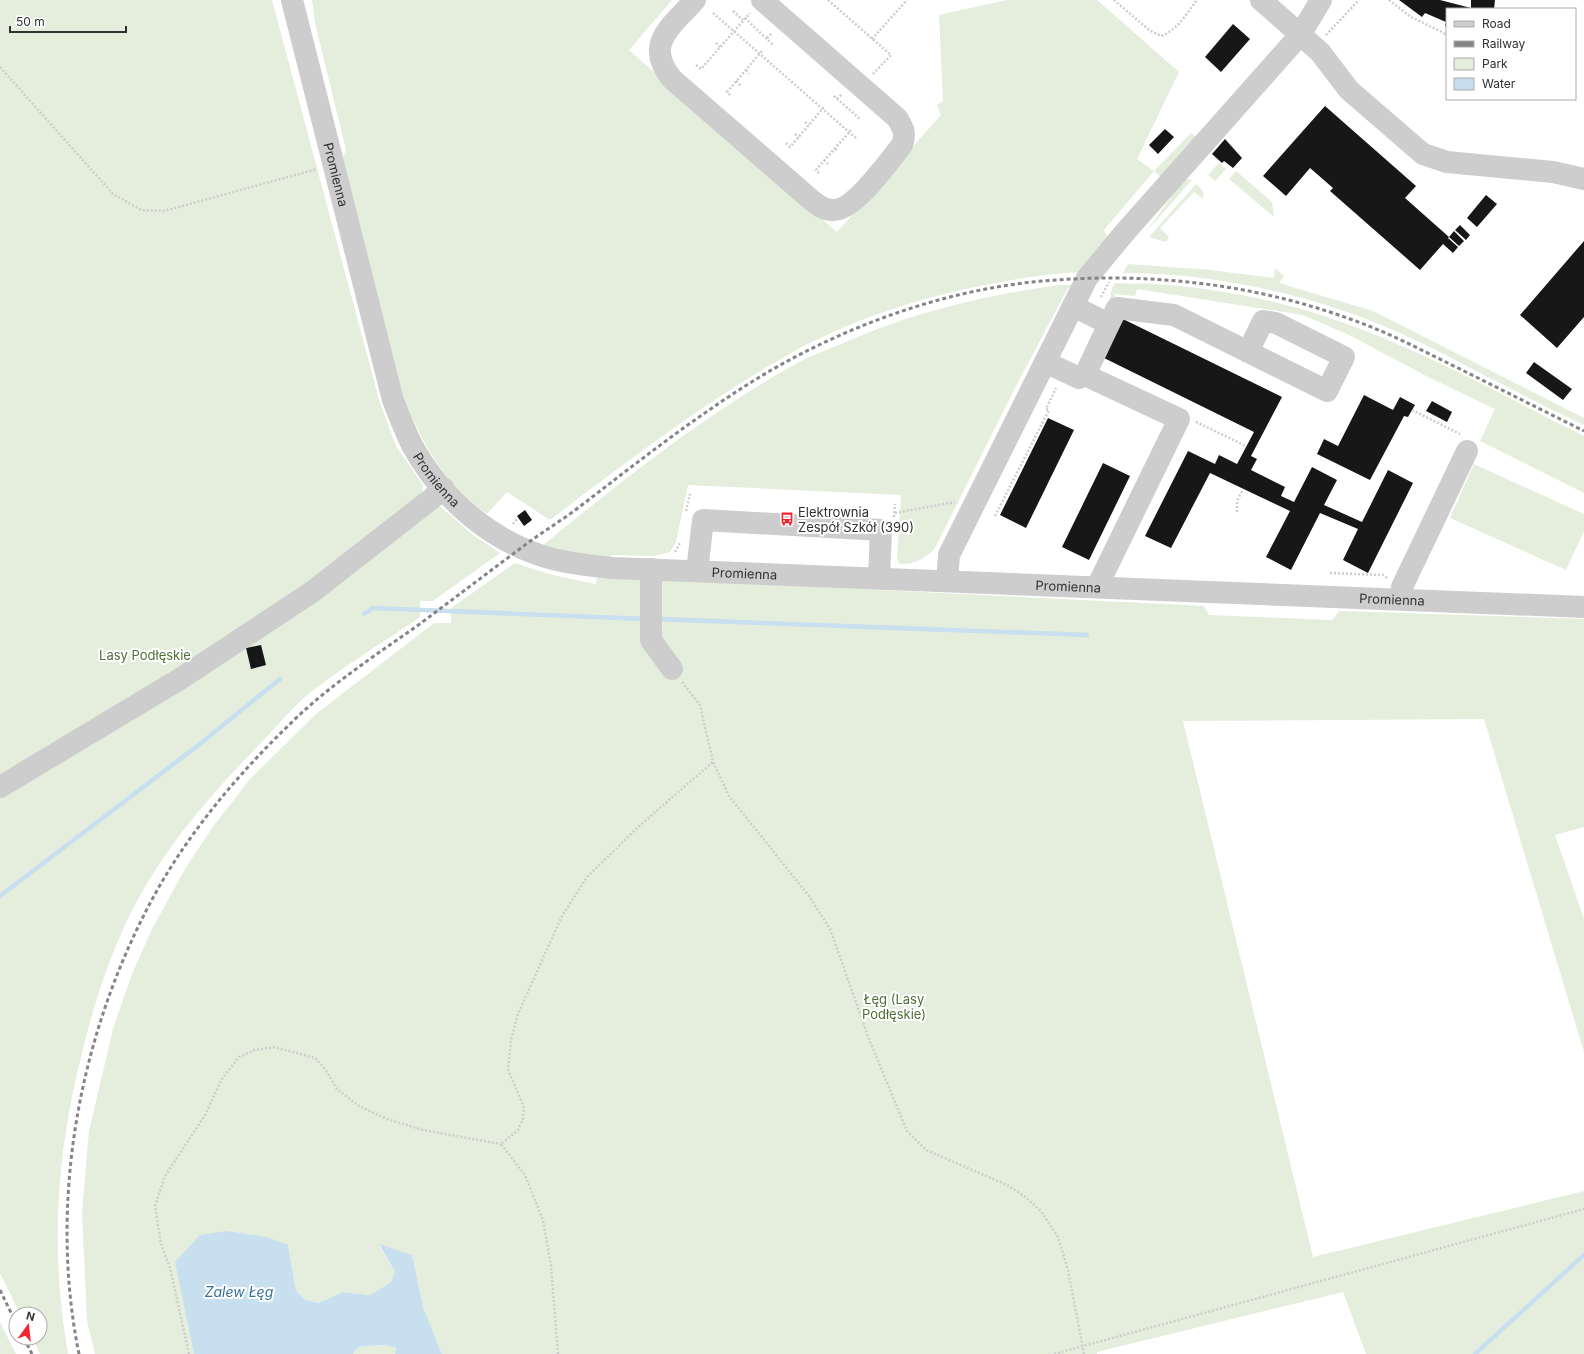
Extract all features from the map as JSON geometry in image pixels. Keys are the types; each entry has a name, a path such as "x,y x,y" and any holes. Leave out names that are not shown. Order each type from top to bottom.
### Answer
{"street":[{"name":"Promienna","path":"292,0 393,400 412,445 433,478 460,507 481,524 504,539 537,554 553,559 592,566 1584,607"},
{"path":"695,0 661,40 658,52 662,67 672,79 809,198 822,208 833,210 843,208 854,201 902,145 905,135 903,127 897,118 854,81 756,6"},
{"path":"1261,0 1320,52 1349,90 1423,154 1447,162 1553,172 1584,179"},
{"path":"947,581 949,555 1088,278 1126,231 1300,35 1321,0"},
{"path":"1073,306 1109,324"},
{"path":"1045,362 1079,378 1085,375 1117,308 1174,315 1248,352"},
{"path":"1085,375 1179,419 1097,588"},
{"path":"1400,599 1402,587 1466,444"},
{"path":"0,787 180,679 312,592 444,489"},
{"path":"697,571 703,520 881,530 879,578"},
{"path":"651,569 650,640 672,669"}],"path":[{"path":"828,0 891,54 870,79 862,72 837,99"},
{"path":"872,39 907,0"},
{"path":"1114,0 1149,30 1161,36 1168,34 1175,28 1197,0"},
{"path":"1389,0 1411,17 1446,35"},
{"path":"696,65 701,69 756,6"},
{"path":"733,11 774,46"},
{"path":"713,13 761,52 823,109 850,131 857,139"},
{"path":"716,44 720,47"},
{"path":"730,95 727,92 761,52"},
{"path":"0,67 112,194 141,210 164,211 333,165"},
{"path":"746,70 749,74"},
{"path":"736,81 741,86"},
{"path":"834,96 861,120"},
{"path":"786,143 790,147 825,106"},
{"path":"805,122 809,125"},
{"path":"819,173 816,170 850,131"},
{"path":"795,134 799,137"},
{"path":"835,148 838,151"},
{"path":"824,160 828,164"},
{"path":"1412,410 1466,444"},
{"path":"1179,419 1182,414 1246,446"},
{"path":"1237,512 1237,501 1243,489"},
{"path":"686,514 690,494"},
{"path":"895,513 963,501"},
{"path":"672,554 676,552 681,542"},
{"path":"672,669 700,705 713,762 729,796 809,896 830,929 869,1039 907,1131 926,1150 1007,1185 1024,1196 1041,1211 1058,1236 1068,1270 1084,1354"},
{"path":"501,1144 518,1130 523,1119 524,1106 508,1070 514,1027 518,1014 562,916 587,877 638,827 713,762"},
{"path":"189,1354 170,1268 162,1244 155,1206 165,1176 205,1115 222,1079 239,1057 255,1050 274,1047 315,1058 325,1069 337,1089 359,1106 387,1119 423,1130 501,1144 525,1175 543,1220 551,1266 558,1354"},
{"path":"1054,1354 1584,1209"}],"green space":[{"name":"Lasy Podłęskie","path":"0,0 272,0 380,403 396,446 423,485 422,496 433,507 441,507 473,535 500,553 433,601 420,601 420,617 332,676 299,702 205,804 174,843 146,885 134,907 117,942 97,997 73,1091 66,1128 58,1203 58,1240 62,1315 68,1354 40,1354 36,1346 48,1346 48,1306 16,1306 0,1273"},
{"path":"312,0 672,0 629,50 837,232 941,115 937,105 943,101 939,15 1007,0 1097,0 1179,72 1137,159 1154,171 1104,230 1108,238 1081,272 1058,273 1025,278 939,295 886,311 809,343 755,374 695,413 550,520 507,492 487,514 459,491 448,478 420,434 405,401 343,158 346,150 315,23"},
{"path":"1191,133 1197,137 1162,178 1154,171"},
{"path":"1219,163 1226,169 1215,181 1208,175"},
{"path":"1236,171 1272,202 1274,217 1229,179"},
{"path":"1184,179 1192,180 1145,233 1182,182"},
{"path":"1196,184 1200,187 1204,194 1203,199 1194,192 1160,228 1169,237 1166,242 1149,237"},
{"path":"1128,264 1211,270 1274,278 1275,268 1284,276 1279,283 1373,311 1584,418 1584,425 1432,348 1367,320 1334,308 1299,297 1229,282 1194,277 1123,273"},
{"path":"1115,283 1189,287 1225,292 1294,307 1369,332 1442,364 1584,436 1584,493 1480,441 1495,409 1430,378 1349,335 1303,315 1137,289 1135,296 1115,294 1113,300 1110,299 1112,288"},
{"path":"1059,285 1075,285 1073,288 1068,288 1016,386 934,550 918,561 910,564 900,564 897,559 901,495 688,485 676,542 670,552 654,556 612,555 608,557 566,551 543,545 636,471 699,424 732,402 804,359 894,323 921,314 1002,294"},
{"path":"1474,464 1584,514 1584,531 1566,570 1450,518"},
{"name":"Łęg (Lasy Podłęskie)","path":"515,563 535,570 596,584 597,576 1204,606 1209,615 1332,620 1339,611 1584,619 1584,827 1555,835 1584,919 1584,1052 1484,719 1183,721 1313,1257 1584,1191 1584,1354 1366,1354 1343,1292 1097,1352 1097,1354 442,1354 423,1307 411,1255 379,1245 395,1272 391,1282 370,1295 343,1292 318,1303 306,1300 296,1291 288,1245 188,1325 194,1354 95,1354 87,1321 82,1213 89,1131 113,1029 132,974 152,929 185,869 212,828 250,779 316,714 434,623 451,623 451,608"},
{"path":"0,1322 8,1338 8,1346 12,1346 16,1354 0,1354"},
{"path":"384,1345 396,1348 395,1354 353,1354 357,1347"}],"water":[{"name":"Zalew Łęg","path":"226,1231 267,1237 288,1245 296,1291 306,1300 318,1303 343,1292 370,1295 391,1282 395,1272 379,1244 412,1255 423,1307 442,1354 395,1354 396,1348 384,1345 358,1347 353,1354 194,1354 175,1262 200,1235"}],"building":[{"path":"1399,0 1440,0 1471,8 1446,8 1446,22 1425,13 1422,17"},
{"path":"1471,0 1495,0 1494,8 1471,8"},
{"path":"1233,24 1250,39 1221,72 1205,57"},
{"path":"1325,106 1416,186 1405,198 1449,237 1448,238 1458,247 1453,253 1443,244 1420,270 1330,191 1333,188 1310,168 1286,196 1263,176"},
{"path":"1165,129 1174,137 1158,154 1149,145"},
{"path":"1225,139 1242,158 1233,168 1224,161 1222,163 1212,154"},
{"path":"1486,195 1497,204 1477,227 1467,218"},
{"path":"1460,225 1470,235 1466,240 1455,230"},
{"path":"1454,231 1464,241 1459,246 1449,237"},
{"path":"1584,241 1584,317 1557,348 1520,315"},
{"path":"1123,319 1282,397 1251,456 1257,459 1251,470 1285,487 1281,496 1294,502 1312,467 1337,480 1324,505 1362,522 1388,470 1413,483 1368,573 1343,560 1358,529 1320,513 1291,570 1266,557 1290,511 1210,473 1171,548 1145,536 1188,451 1215,464 1219,455 1237,464 1254,432 1104,358"},
{"path":"1534,362 1572,389 1563,400 1526,373"},
{"path":"1364,395 1393,410 1400,397 1415,405 1408,417 1404,416 1370,480 1317,454 1324,439 1338,446"},
{"path":"1432,401 1452,412 1447,422 1426,411"},
{"path":"1048,418 1074,430 1026,528 1000,515"},
{"path":"1103,463 1130,476 1089,560 1062,547"},
{"path":"525,510 532,520 524,526 517,516"},
{"path":"261,645 266,665 251,669 246,648"}],"waterway":[{"path":"364,614 373,608 645,619"},
{"path":"657,619 1087,635"},
{"path":"0,896 196,747 280,679"},
{"path":"1475,1354 1584,1255"}],"railway":[{"path":"79,1354 70,1298 67,1242 69,1185 75,1128 86,1072 102,1017 121,964 159,887 191,837 248,767 289,725 319,698 527,543 574,511 641,459 710,409 758,378 790,360 859,327 931,302 968,293 1042,281 1120,278 1159,280 1198,283 1237,289 1313,307 1350,319 1405,342 1584,431"},
{"path":"0,1290 8,1306"},
{"path":"28,1346 32,1354"}],"place":[{"name":"Elektrownia Zespół Szkół (390)","path":"787,519"}]}
